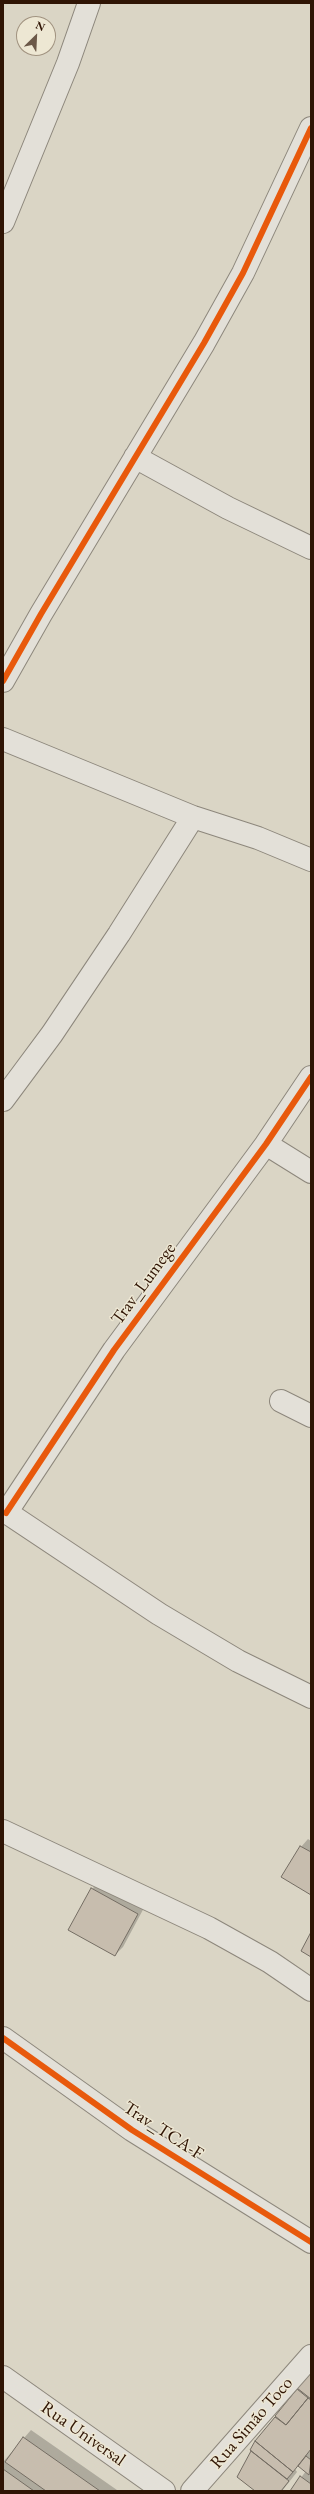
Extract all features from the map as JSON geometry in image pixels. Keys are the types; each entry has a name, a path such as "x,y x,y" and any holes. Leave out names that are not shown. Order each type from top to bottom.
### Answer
{"street":[{"path":"3,222 68,62 89,3"},
{"path":"3,681 134,457 204,343 243,273 311,128"},
{"path":"134,457 228,508 311,548"},
{"path":"3,739 193,817 258,838 311,860"},
{"path":"3,1100 52,1034 119,934 193,817"},
{"name":"Trav_Lumege","path":"5,1511 114,1350 266,1144 311,1077"},
{"path":"266,1144 311,1172"},
{"path":"281,1401 311,1416"},
{"path":"5,1511 160,1614 238,1661 311,1698"},
{"path":"3,1831 208,1928 270,1962 311,1990"},
{"name":"Trav_TCA-F","path":"3,2038 132,2130 311,2242"},
{"name":"Rua Simão Toco","path":"192,2491 311,2356"},
{"name":"Rua Universal","path":"3,2377 164,2491"}],"building":[{"path":"300,1846 311,1852 311,1895 281,1877"},
{"path":"91,1888 138,1914 115,1956 68,1930"},
{"path":"311,1932 311,1957 301,1951"},
{"path":"309,2372 311,2373 311,2399 297,2388"},
{"path":"297,2389 308,2398 286,2425 275,2416"},
{"path":"308,2398 311,2400 311,2449 293,2472 255,2441 275,2417 286,2425"},
{"path":"23,2437 100,2491 46,2491 5,2462"},
{"path":"255,2441 293,2472 287,2479 250,2450"},
{"path":"251,2451 289,2481 281,2491 255,2491 237,2477"},
{"path":"306,2456 311,2460 309,2475 298,2466"},
{"path":"3,2469 34,2491 3,2491"},
{"path":"300,2476 311,2484 311,2491 290,2491"}],"cycle path":[{"path":"3,681 41,614 204,343 243,273 311,128"},
{"path":"6,1513 114,1350 266,1144 311,1077"},
{"path":"3,2038 132,2130 311,2242"}]}
